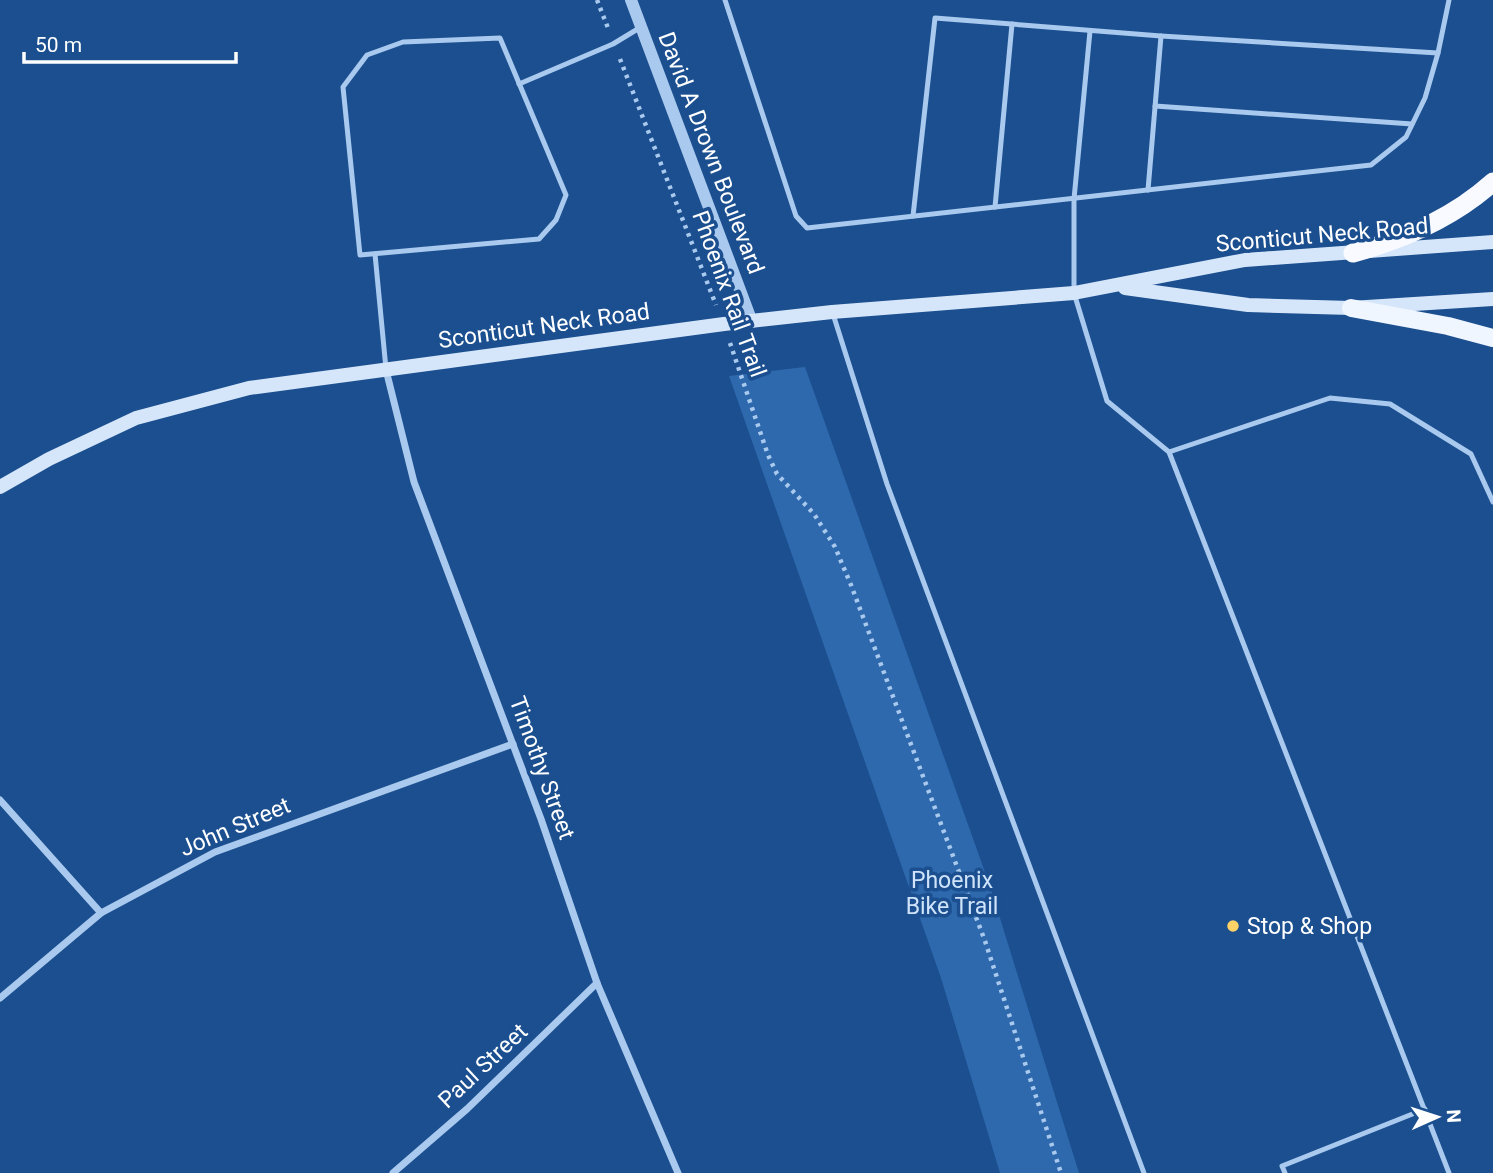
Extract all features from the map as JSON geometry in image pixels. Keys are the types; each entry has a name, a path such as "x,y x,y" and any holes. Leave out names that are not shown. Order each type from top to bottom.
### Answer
{"highway":[{"path":"1353,253 1414,233 1464,205 1493,182"}],"main road":[{"name":"Sconticut Neck Road","path":"0,487 49,459 136,418 249,388 724,324 832,312 1073,293 1245,260 1493,242"},
{"name":"Sconticut Neck Road","path":"1114,287 1248,305 1351,308 1493,299"},
{"path":"1351,308 1448,326 1493,338"}],"street":[{"name":"David A Drown Boulevard","path":"631,0 752,321"},
{"name":"Timothy Street","path":"386,370 414,482 513,744 597,983 678,1173"},
{"name":"John Street","path":"0,998 101,913 215,852 513,744"},
{"path":"0,800 101,913"},
{"name":"Paul Street","path":"393,1173 467,1109 597,983"}],"lane":[{"path":"725,0 796,216 807,228 1371,165 1406,137 1425,98 1449,0"},
{"path":"912,216 935,18 1161,36 1438,53"},
{"path":"995,207 1012,24"},
{"path":"519,84 614,44 641,27"},
{"path":"1090,31 1074,198 1073,293 1107,401 1169,452 1449,1173"},
{"path":"1149,190 1161,36"},
{"path":"500,38 519,84 565,195 556,220 539,239 360,255 343,87 367,55 403,41 500,38"},
{"path":"1155,106 1412,124"},
{"path":"375,254 386,370"},
{"path":"832,312 887,484 1144,1173"},
{"path":"1169,452 1330,398 1391,404 1471,454 1493,502"},
{"path":"1285,1173 1282,1166 1425,1110"}],"path":[{"name":"Phoenix Rail Trail","path":"597,0 724,324 768,455 777,474 814,514 835,547 851,585 985,941 1061,1173"}],"green space":[{"name":"Phoenix Bike Trail","path":"805,367 991,889 1079,1173 1000,1173 941,978 729,376"}],"place":[{"name":"Stop & Shop","path":"1233,926"}]}
